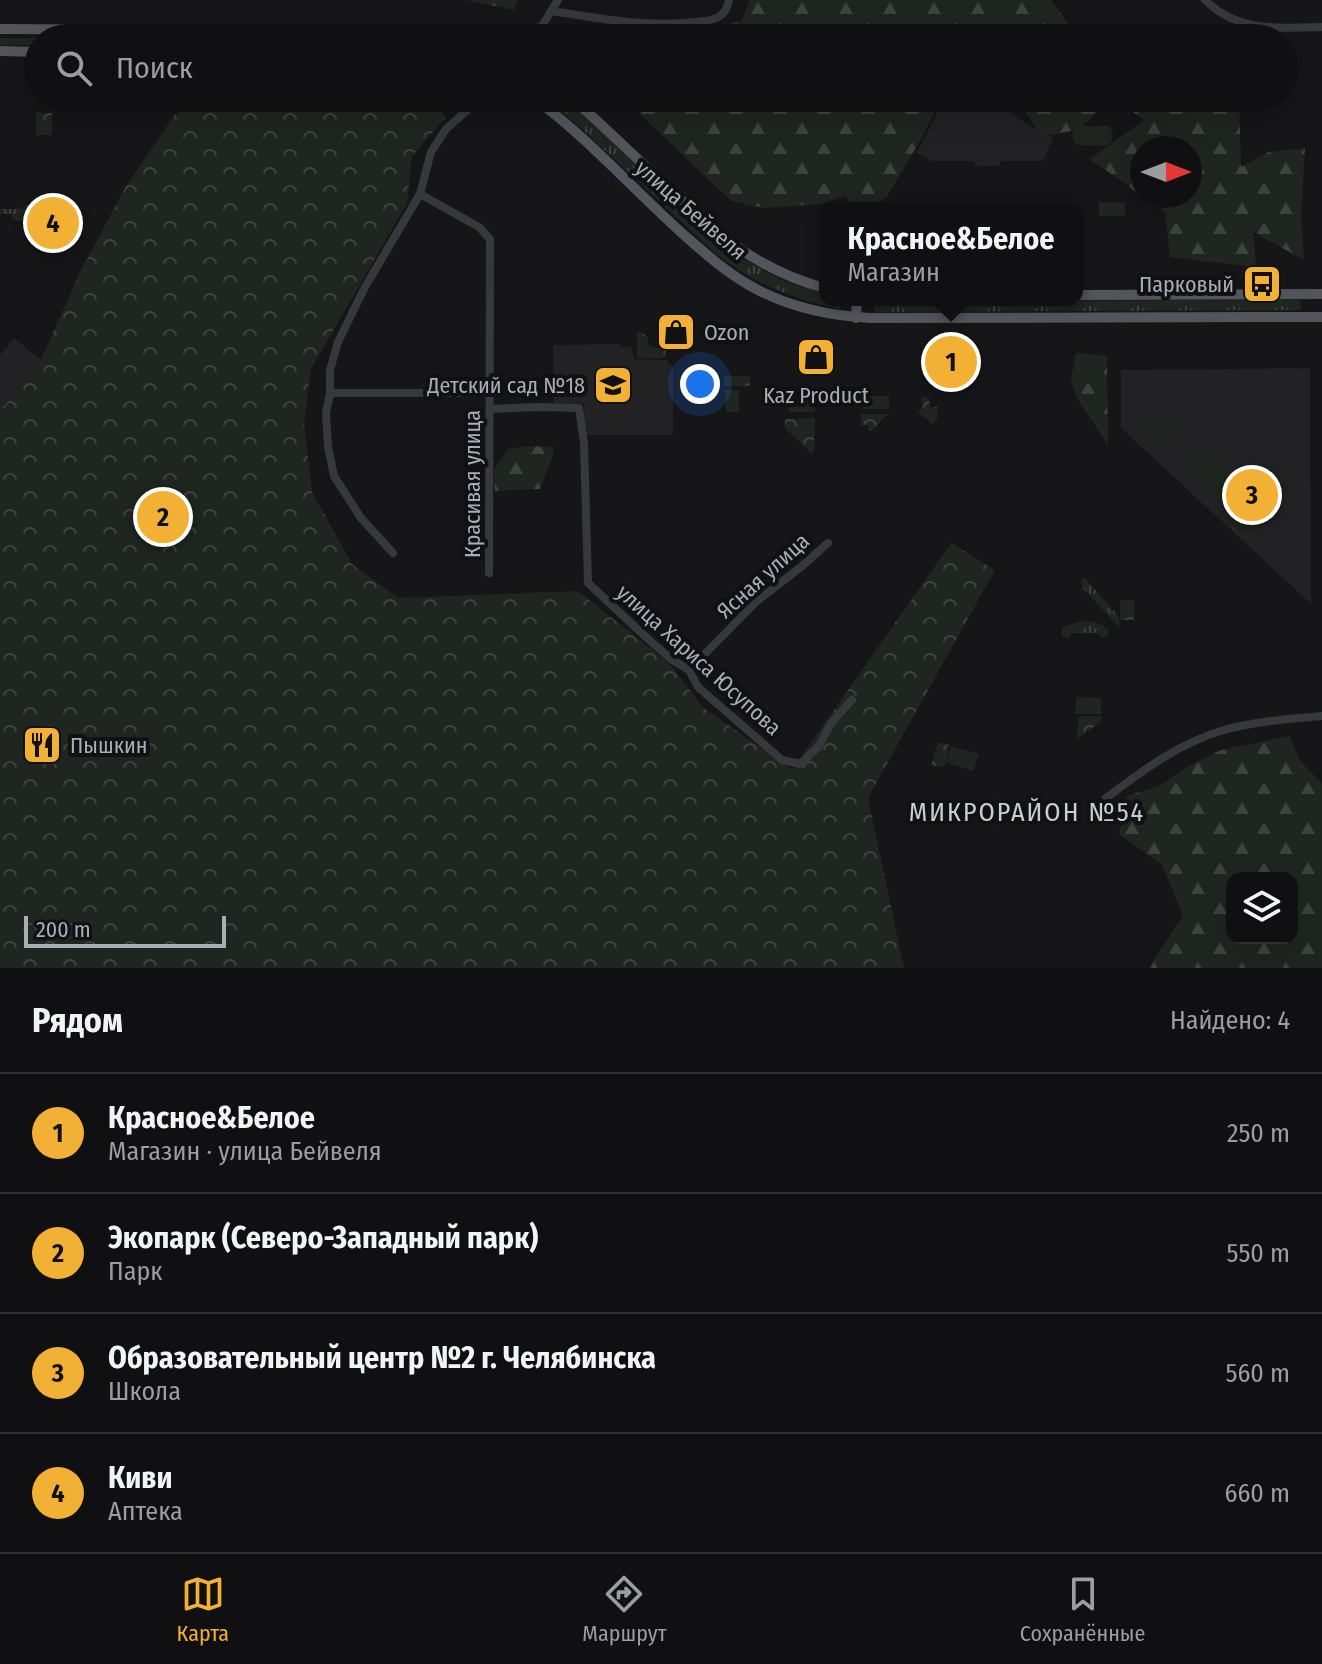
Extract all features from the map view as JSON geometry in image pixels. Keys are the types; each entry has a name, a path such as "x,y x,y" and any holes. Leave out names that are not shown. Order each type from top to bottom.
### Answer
{"main road":[{"path":"0,29 24,31"},
{"path":"0,51 24,52"},
{"name":"улица Бейвеля","path":"552,112 735,277 785,301 832,315 856,318 1322,317"},
{"name":"улица Бейвеля","path":"587,112 724,239 767,266 819,286"},
{"path":"1083,295 1322,294"},
{"path":"856,318 857,306"}],"street":[{"path":"543,24 558,0"},
{"path":"551,11 627,22 677,24 722,16 729,0"},
{"path":"1205,0 1221,14 1243,24"},
{"path":"1298,27 1322,27"},
{"path":"393,553 361,518 334,476 326,413 330,370 338,342 365,287 420,194 431,152 446,129 465,112"},
{"name":"Красивая улица","path":"420,194 479,227 490,239 489,573"},
{"path":"330,393 490,393"},
{"name":"улица Хариса Юсупова","path":"490,409 576,406 581,410 588,583 648,639 689,670 698,687 782,760 800,764 819,746 831,723 852,700"},
{"name":"Ясная улица","path":"689,670 757,601 828,543"},
{"path":"1106,798 1155,762 1225,729 1322,716"}],"shaded area":[{"path":"938,112 1009,112 1053,138 1043,161 1001,161 998,166 979,166 974,161 932,161 917,153"},
{"path":"14,338 41,360 0,411 0,355"},
{"name":"Детский сaд №18","path":"621,344 621,347 631,347 635,359 668,360 668,364 673,366 673,435 585,435 584,404 554,403 553,345"},
{"path":"1310,368 1311,604 1121,428 1121,370"}],"green space":[{"path":"467,0 518,0 514,10"},
{"path":"750,0 1051,0 1069,24 729,24 742,20"},
{"path":"0,38 24,38 24,45 0,45"},
{"path":"442,112 445,118 412,156 407,203 311,369 304,423 312,492 352,564 398,598 578,591 669,663 703,707 792,770 951,543 995,570 868,798 904,968 0,968 0,411 41,360 79,274 125,188 175,114"},
{"path":"562,112 580,112 701,226 737,255 779,279 819,291 819,303 775,289 716,254"},
{"path":"638,112 934,112 886,198 878,202 851,202 844,196 819,204 763,208 731,201"},
{"path":"1026,112 1097,112 1080,129 1042,137"},
{"path":"1133,112 1239,112 1241,167 1269,152 1305,148 1301,215 1304,260 1253,232 1256,267 1170,257 1165,212 1159,208 1202,208 1202,136 1130,136 1130,187 1090,159 1144,120"},
{"path":"36,113 52,113 52,135 36,135"},
{"path":"1079,126 1108,126 1113,132 1112,141 1107,146 1078,145 1073,141 1073,132"},
{"path":"1099,202 1125,203 1125,216 1099,216"},
{"path":"28,204 32,209 29,221 17,221 12,214 0,214 0,209 22,209"},
{"path":"1300,300 1301,310 874,312 875,306 1083,306 1083,301"},
{"path":"637,332 648,337 648,344 653,348 666,348 666,358 637,358"},
{"path":"1076,353 1107,356 1108,445 1078,400 1071,381"},
{"path":"724,376 750,376 750,386 724,386"},
{"path":"725,390 739,390 739,412 726,412"},
{"path":"863,396 889,396 889,409 863,409"},
{"path":"922,397 929,398 930,407 938,407 937,419 933,424 918,412 922,407"},
{"path":"789,399 815,399 815,412 789,412"},
{"path":"1150,412 1162,423 1142,443 1131,432"},
{"path":"1174,412 1188,425 1165,449 1152,436"},
{"path":"861,414 887,415 871,432 868,425 861,425"},
{"path":"815,418 812,454 785,428 785,419"},
{"path":"1200,443 1240,481 1221,501 1182,463"},
{"path":"553,447 540,489 495,491 494,470 508,449"},
{"path":"1252,492 1252,546 1225,521"},
{"path":"1085,578 1119,617 1119,628 1082,587 1082,579"},
{"path":"1120,600 1134,600 1134,620 1120,620"},
{"path":"1082,621 1105,627 1108,636 1102,638 1099,633 1071,633 1069,638 1063,637 1063,627"},
{"path":"1076,697 1101,698 1101,714 1075,714"},
{"path":"1079,716 1101,716 1101,722 1077,739"},
{"path":"1289,736 1300,760 1322,784 1322,968 1149,968 1183,915 1162,865 1119,834 1127,796 1161,785 1188,766 1221,750"},
{"path":"938,742 949,745 945,766 931,766"},
{"path":"951,746 979,754 973,771 946,762"}],"place":[{"name":"Киви","path":"53,223"},
{"name":"Парковый","path":"1262,284"},
{"name":"Ozon","path":"676,332"},
{"name":"Kaz Product","path":"816,357"},
{"name":"Красное&Белое","path":"951,362"},
{"name":"Детский сaд №18","path":"613,385"},
{"name":"Образовательный центр №2 г. Челябинска","path":"1252,495"},
{"name":"Экопарк (Северо-Западный парк)","path":"163,517"},
{"name":"Пышкин","path":"42,745"}],"district":[{"name":"МИКРОРАЙОН №54","path":"1027,812"}]}
